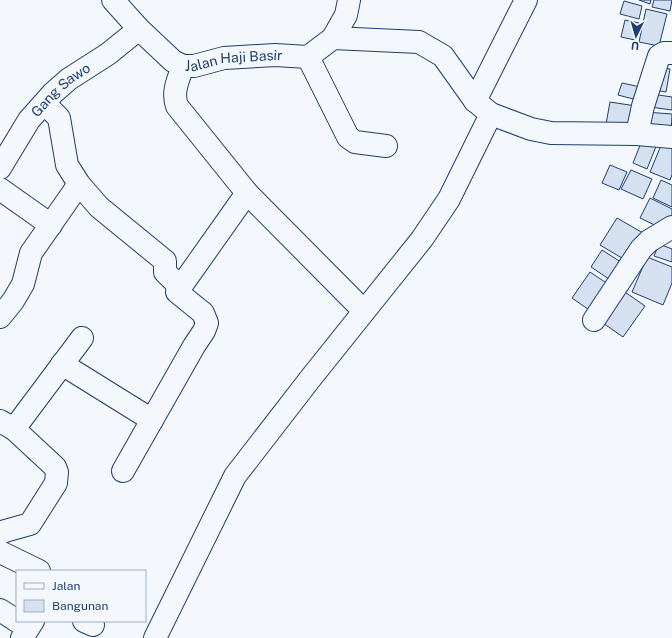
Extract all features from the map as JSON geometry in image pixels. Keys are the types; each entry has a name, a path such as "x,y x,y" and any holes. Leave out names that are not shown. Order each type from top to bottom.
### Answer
{"street":[{"name":"Jalan Haji Basir","path":"113,0 139,29 173,61 183,66 194,66 224,58 275,55 308,57"},
{"path":"349,0 346,15 333,38 308,57 348,137 355,142 386,146"},
{"path":"155,638 235,476 422,239 449,199 526,0"},
{"name":"Gang Sawo","path":"0,168 30,120 53,93 69,79 108,54 139,29"},
{"path":"333,38 419,42 443,56 483,108 531,129 551,133 637,134 672,137"},
{"path":"637,134 643,106 659,56 664,53 672,53"},
{"path":"183,66 175,90 174,98 177,106 247,193 364,311"},
{"path":"45,104 59,118 67,165 79,184 99,207 165,261 165,272 180,287"},
{"path":"0,317 13,301 23,284 31,253 52,225 79,184"},
{"path":"0,189 52,225"},
{"path":"123,471 204,331 207,323 203,313 177,292 247,193"},
{"path":"594,320 642,248 672,228"},
{"path":"0,534 5,531 30,524 56,483 57,477 55,467 7,425 62,364 82,338"},
{"path":"62,364 152,420"},
{"path":"0,552 37,570"},
{"path":"0,610 16,621"}],"building":[{"path":"639,0 651,0 650,4"},
{"path":"654,0 672,0 670,11 652,7"},
{"path":"624,1 642,6 639,19 620,14"},
{"path":"646,9 667,14 659,46 639,42"},
{"path":"625,20 639,23 635,40 621,37"},
{"path":"658,67 670,69 666,92 654,90"},
{"path":"622,83 645,88 641,101 618,95"},
{"path":"652,94 672,97 672,110 650,107"},
{"path":"610,102 636,106 633,128 606,124"},
{"path":"645,112 672,114 671,134 643,131"},
{"path":"643,138 657,144 647,169 633,163"},
{"path":"662,143 672,147 672,175 670,180 650,172"},
{"path":"610,165 627,172 619,190 602,183"},
{"path":"631,170 652,179 643,199 621,189"},
{"path":"661,180 672,185 672,207 653,198"},
{"path":"650,198 672,209 672,216 665,230 640,218"},
{"path":"617,218 643,233 627,261 600,245"},
{"path":"659,244 672,249 672,262 654,256"},
{"path":"602,250 624,264 612,281 591,267"},
{"path":"647,257 672,267 672,283 663,305 632,292"},
{"path":"590,272 611,286 592,312 572,298"},
{"path":"622,290 645,306 623,337 600,321"}]}
